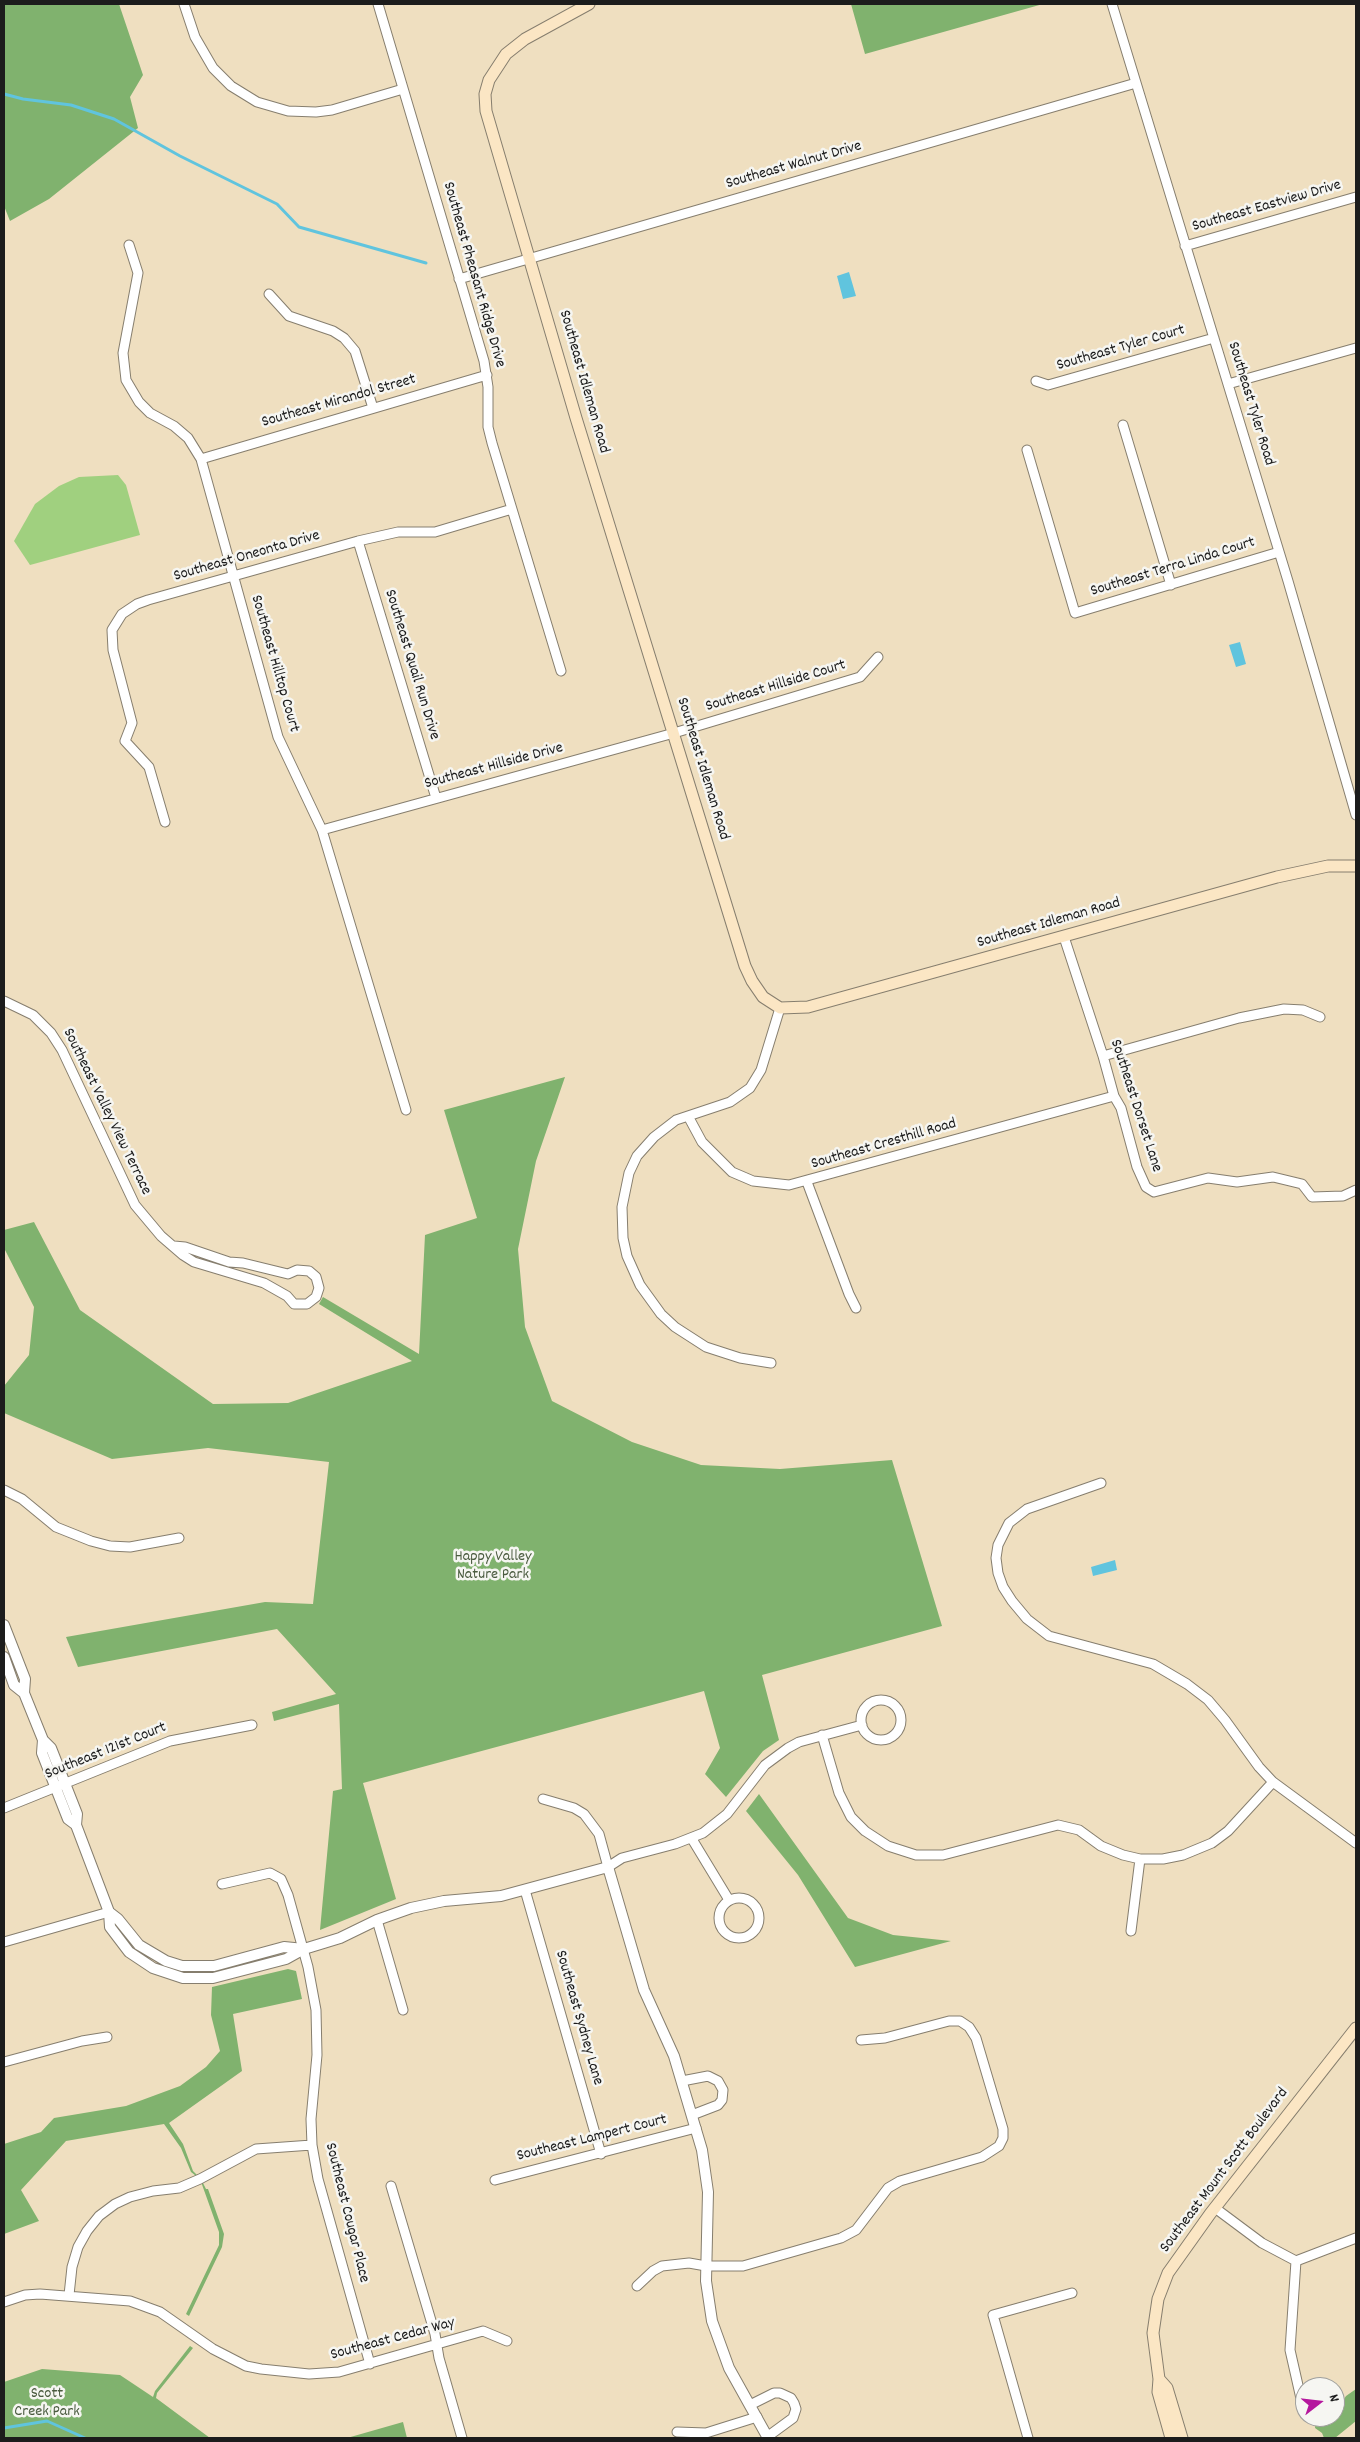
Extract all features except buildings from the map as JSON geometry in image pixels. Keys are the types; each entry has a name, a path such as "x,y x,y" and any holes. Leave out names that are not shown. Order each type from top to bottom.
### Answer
{"main road":[{"name":"Southeast Idleman Road","path":"589,4 510,50 495,68 486,90 486,111 576,418 745,966 758,991 767,1001 780,1008 799,1008 827,1002 1292,873 1328,866 1356,866"},
{"name":"Southeast Mount Scott Boulevard","path":"1171,2438 1158,2392 1159,2379 1153,2332 1160,2293 1176,2260 1356,2028"},
{"name":"Southeast Mount Scott Boulevard","path":"1159,2379 1168,2388 1182,2438"}],"street":[{"path":"184,4 195,37 213,68 231,86 257,102 288,111 316,112 332,110 403,89"},
{"name":"Southeast Pheasant Ridge Drive","path":"378,4 487,375 488,427 561,671"},
{"name":"Southeast Tyler Road","path":"1112,4 1279,552 1356,815"},
{"name":"Southeast Walnut Drive","path":"459,279 1136,83"},
{"name":"Southeast Eastview Drive","path":"1185,246 1356,197"},
{"name":"Southeast Hilltop Court","path":"129,245 138,273 123,353 126,380 139,402 150,413 174,426 188,438 201,459 278,738 322,830 406,1110"},
{"path":"269,294 288,316 334,331 344,338 355,351 373,408"},
{"name":"Southeast Tyler Court","path":"1036,381 1048,384 1214,338"},
{"path":"1228,384 1356,348"},
{"name":"Southeast Mirandol Street","path":"201,459 487,375"},
{"path":"1123,425 1171,585"},
{"name":"Southeast Terra Linda Court","path":"1027,450 1075,614 1279,552"},
{"name":"Southeast Oneonta Drive","path":"165,822 149,767 125,741 132,723 113,650 112,630 122,614 137,604 358,541 398,532 435,532 512,509"},
{"name":"Southeast Quail Run Drive","path":"358,541 436,798"},
{"name":"Southeast Hillside Court","path":"674,733 860,677 878,657"},
{"name":"Southeast Hillside Drive","path":"322,830 674,733"},
{"name":"Southeast Dorset Lane","path":"1064,937 1103,1056 1114,1096 1120,1108 1141,1179 1146,1187 1154,1192 1172,1189 1208,1178 1237,1182 1273,1177 1302,1184 1312,1197 1343,1196 1356,1190"},
{"name":"Southeast Valley View Terrace","path":"4,1001 34,1015 62,1050 135,1205 150,1226 182,1255 194,1262 264,1283 286,1296 294,1304 307,1304 316,1297 319,1288 316,1277 309,1271 297,1270 288,1274 243,1262 228,1262 174,1246"},
{"path":"771,1363 740,1358 706,1347 675,1327 640,1286 627,1256 623,1238 622,1207 629,1174 637,1156 665,1126 730,1102 750,1088 761,1070 780,1008"},
{"path":"1103,1056 1239,1018 1284,1009 1303,1010 1320,1017"},
{"name":"Southeast Cresthill Road","path":"688,1116 702,1142 710,1152 737,1175 772,1185 807,1182 1114,1096"},
{"path":"807,1182 856,1308"},
{"path":"1101,1483 1027,1509 1009,1523 998,1545 996,1558 998,1573 1003,1587 1027,1618 1049,1636 1153,1664 1187,1684 1208,1700 1225,1720 1259,1768 1273,1782 1356,1843"},
{"path":"4,1490 22,1499 56,1527 91,1541 110,1546 130,1547 179,1538"},
{"path":"4,1625 25,1679 24,1693 43,1740 42,1753 61,1786 68,1819 76,1825 109,1912 118,1919 139,1946 166,1961 182,1966 214,1966 284,1947 304,1949 340,1938 377,1920 428,1904 501,1896 526,1890 608,1867 622,1858 692,1838 715,1825 727,1814 771,1760 800,1742 862,1725"},
{"path":"4,1657 14,1685 24,1693"},
{"path":"887,1701 896,1707 900,1714 899,1730 888,1739 872,1737 862,1725 863,1713 872,1703 887,1701"},
{"name":"Southeast 121st Court","path":"4,1808 61,1786 121,1759 170,1741 252,1725"},
{"path":"822,1735 839,1793 848,1811 865,1831 888,1846 916,1855 944,1855 1058,1824 1080,1830 1112,1851 1140,1858 1163,1859 1183,1855 1212,1843 1228,1831 1273,1782"},
{"path":"542,1799 574,1808 584,1814 599,1834 644,1990 674,2056 696,2128 704,2162 708,2192 706,2266 708,2305 717,2338 729,2368 768,2437 793,2418 796,2408 791,2398 780,2393 774,2393 750,2405"},
{"path":"692,1838 729,1900"},
{"path":"1130,1931 1140,1858"},
{"name":"Southeast Cougar Place","path":"222,1884 264,1873 281,1879 288,1896 304,1949 313,1988 318,2034 311,2118 312,2146 318,2179 370,2364"},
{"name":"Southeast Sydney Lane","path":"526,1890 601,2154"},
{"path":"740,1897 747,1898 758,1909 760,1918 756,1929 750,1935 742,1938 733,1937 722,1928 720,1914 729,1900 740,1897"},
{"path":"4,1942 109,1912"},
{"path":"377,1920 403,2010"},
{"path":"637,2286 653,2271 662,2266 689,2262 706,2266 744,2266 841,2238 856,2230 888,2188 900,2181 982,2158 999,2146 1003,2138 1003,2129 976,2038 969,2027 960,2021 949,2021 885,2038 861,2040"},
{"path":"4,2062 82,2041 107,2037"},
{"path":"682,2081 708,2076 718,2081 723,2090 722,2100 718,2105 692,2115"},
{"name":"Southeast Lampert Court","path":"495,2180 696,2128"},
{"path":"68,2295 72,2267 78,2247 87,2231 99,2216 115,2204 130,2197 153,2191 178,2188 200,2179 256,2149 312,2146"},
{"path":"391,2186 462,2438"},
{"path":"1215,2208 1262,2243 1296,2261 1356,2238"},
{"path":"1296,2261 1290,2350 1296,2377"},
{"path":"1028,2438 993,2315 1072,2293"},
{"name":"Southeast Cedar Way","path":"4,2302 25,2295 68,2295 130,2300 160,2312 213,2349 246,2366 324,2374 370,2364 483,2331 507,2341"},
{"path":"676,2432 706,2433 757,2417"}],"green space":[{"path":"4,4 119,4 143,75 130,97 138,128 49,199 10,221 4,206"},
{"path":"851,4 1043,4 865,54"},
{"path":"118,475 126,485 140,535 30,565 14,541 35,504 59,486 79,477"},
{"name":"Happy Valley Nature Park","path":"565,1077 536,1161 518,1249 525,1327 552,1401 632,1442 701,1465 780,1469 892,1460 942,1626 762,1675 779,1740 763,1751 726,1797 705,1774 720,1748 704,1691 363,1783 396,1899 320,1930 333,1791 342,1789 339,1704 274,1721 272,1712 336,1694 277,1629 78,1667 66,1637 265,1602 313,1604 329,1462 208,1448 112,1459 4,1413 4,1386 29,1355 34,1307 4,1248 4,1230 34,1222 80,1310 213,1404 288,1403 412,1361 319,1304 323,1297 419,1354 425,1235 477,1218 444,1110"},
{"path":"759,1794 848,1918 893,1935 951,1941 855,1967 798,1875 746,1811"},
{"path":"288,1969 296,1971 302,1999 233,2014 242,2071 169,2123 183,2144 193,2171 201,2179 206,2189 208,2189 224,2234 222,2247 189,2316 186,2314 219,2245 219,2232 200,2179 191,2172 181,2148 164,2124 66,2141 21,2190 39,2221 4,2234 4,2144 41,2132 54,2118 126,2106 180,2086 206,2067 220,2051 211,2015 212,1987"},
{"name":"Scott Creek Park","path":"190,2346 193,2348 157,2393 156,2398 210,2438 4,2438 4,2382 42,2369 120,2375 153,2397 155,2391"},
{"path":"1356,2389 1356,2421 1335,2438 1324,2438 1322,2433 1315,2427 1345,2427 1346,2396"},
{"path":"403,2422 407,2438 347,2438"}],"water":[{"path":"849,272 856,296 843,299 837,276"},
{"path":"1240,642 1246,664 1236,667 1229,645"},
{"path":"1115,1560 1117,1570 1093,1576 1091,1567"}],"waterway":[{"path":"4,94 23,99 71,105 114,119 180,156 277,204 299,227 426,263"},
{"path":"4,2428 47,2421 85,2438"}]}
